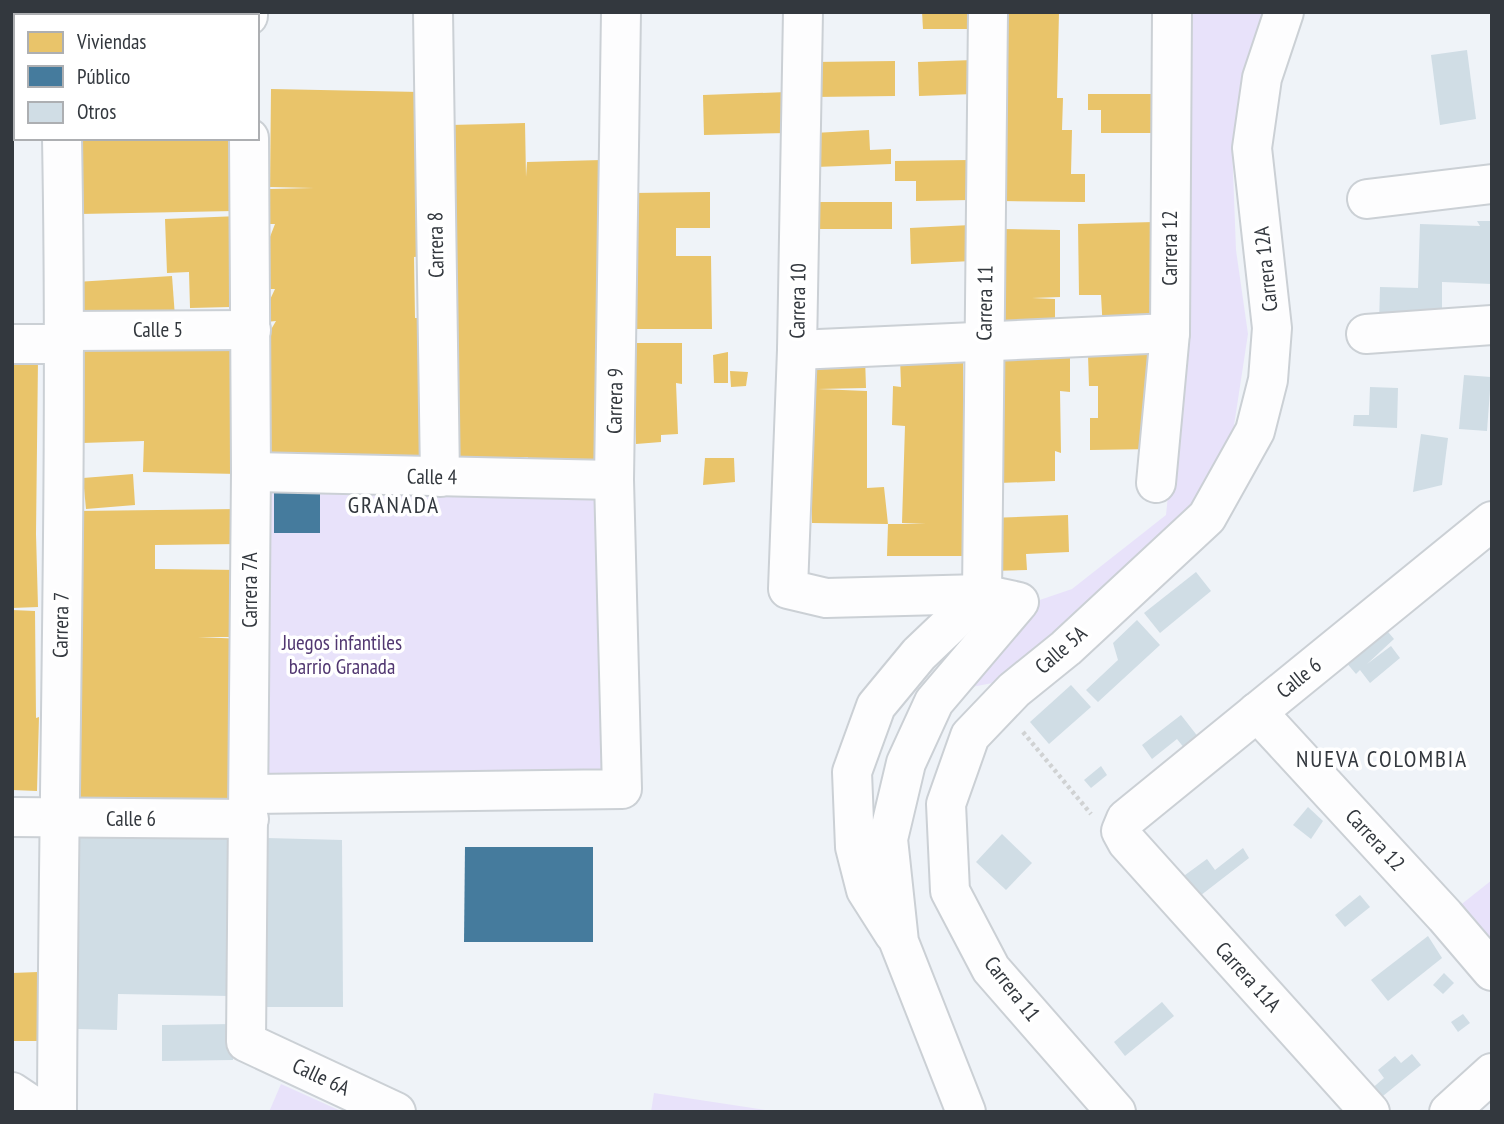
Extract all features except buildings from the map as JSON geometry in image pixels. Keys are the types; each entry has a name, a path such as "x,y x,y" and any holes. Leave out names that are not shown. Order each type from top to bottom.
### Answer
{"street":[{"name":"Carrera 8","path":"433,12 440,478"},
{"name":"Carrera 9","path":"621,12 614,480 622,789"},
{"name":"Carrera 10","path":"803,12 797,350 788,589 826,598 982,594"},
{"name":"Carrera 11","path":"982,594 988,12"},
{"name":"Carrera 12","path":"1156,483 1170,333 1172,12"},
{"name":"Carrera 12A","path":"1207,517 1255,430 1268,380 1272,328 1252,148 1262,78 1284,12"},
{"name":"Carrera 7","path":"57,1112 65,337 62,140"},
{"name":"Carrera 7A","path":"247,1042 251,472 249,140"},
{"path":"1367,199 1492,184"},
{"path":"1366,334 1492,325"},
{"name":"Calle 5","path":"12,344 65,337 251,330"},
{"path":"797,350 1170,333"},
{"name":"Calle 4","path":"251,472 614,480"},
{"name":"Calle 5A","path":"946,804 970,736 1007,697 1066,648 1207,517"},
{"name":"Calle 6","path":"1124,836 1126,819 1492,521"},
{"path":"898,942 888,839 906,763 934,702 1019,602 982,594 919,654 876,706 852,772 855,847 866,890 898,942 966,1112"},
{"path":"934,702 1007,697"},
{"name":"Carrera 12","path":"1257,712 1445,916 1492,971"},
{"name":"Calle 6","path":"12,817 58,819 622,789"},
{"name":"Carrera 11","path":"946,804 950,891 991,969 1116,1112"},
{"name":"Carrera 11A","path":"1124,836 1370,1112"},
{"name":"Calle 6A","path":"247,1042 396,1112"},
{"path":"1448,1112 1492,1073"},
{"path":"12,1093 42,1112"}],"path":[{"path":"1007,697 1096,821 1124,836"}],"green space":[{"path":"1186,12 1271,12 1246,85 1232,145 1236,250 1248,334 1233,432 1197,504 1008,680 946,692 1025,605 1072,589 1166,515 1180,377"},
{"name":"Juegos infantiles barrio Granada","path":"262,486 597,494 608,802 267,803"},
{"path":"1492,880 1492,956 1453,911"},
{"path":"281,1084 343,1112 269,1112"},
{"path":"654,1093 779,1112 651,1112"}],"district":[{"name":"GRANADA","path":"394,505"},
{"name":"NUEVA COLOMBIA","path":"1382,759"}]}
